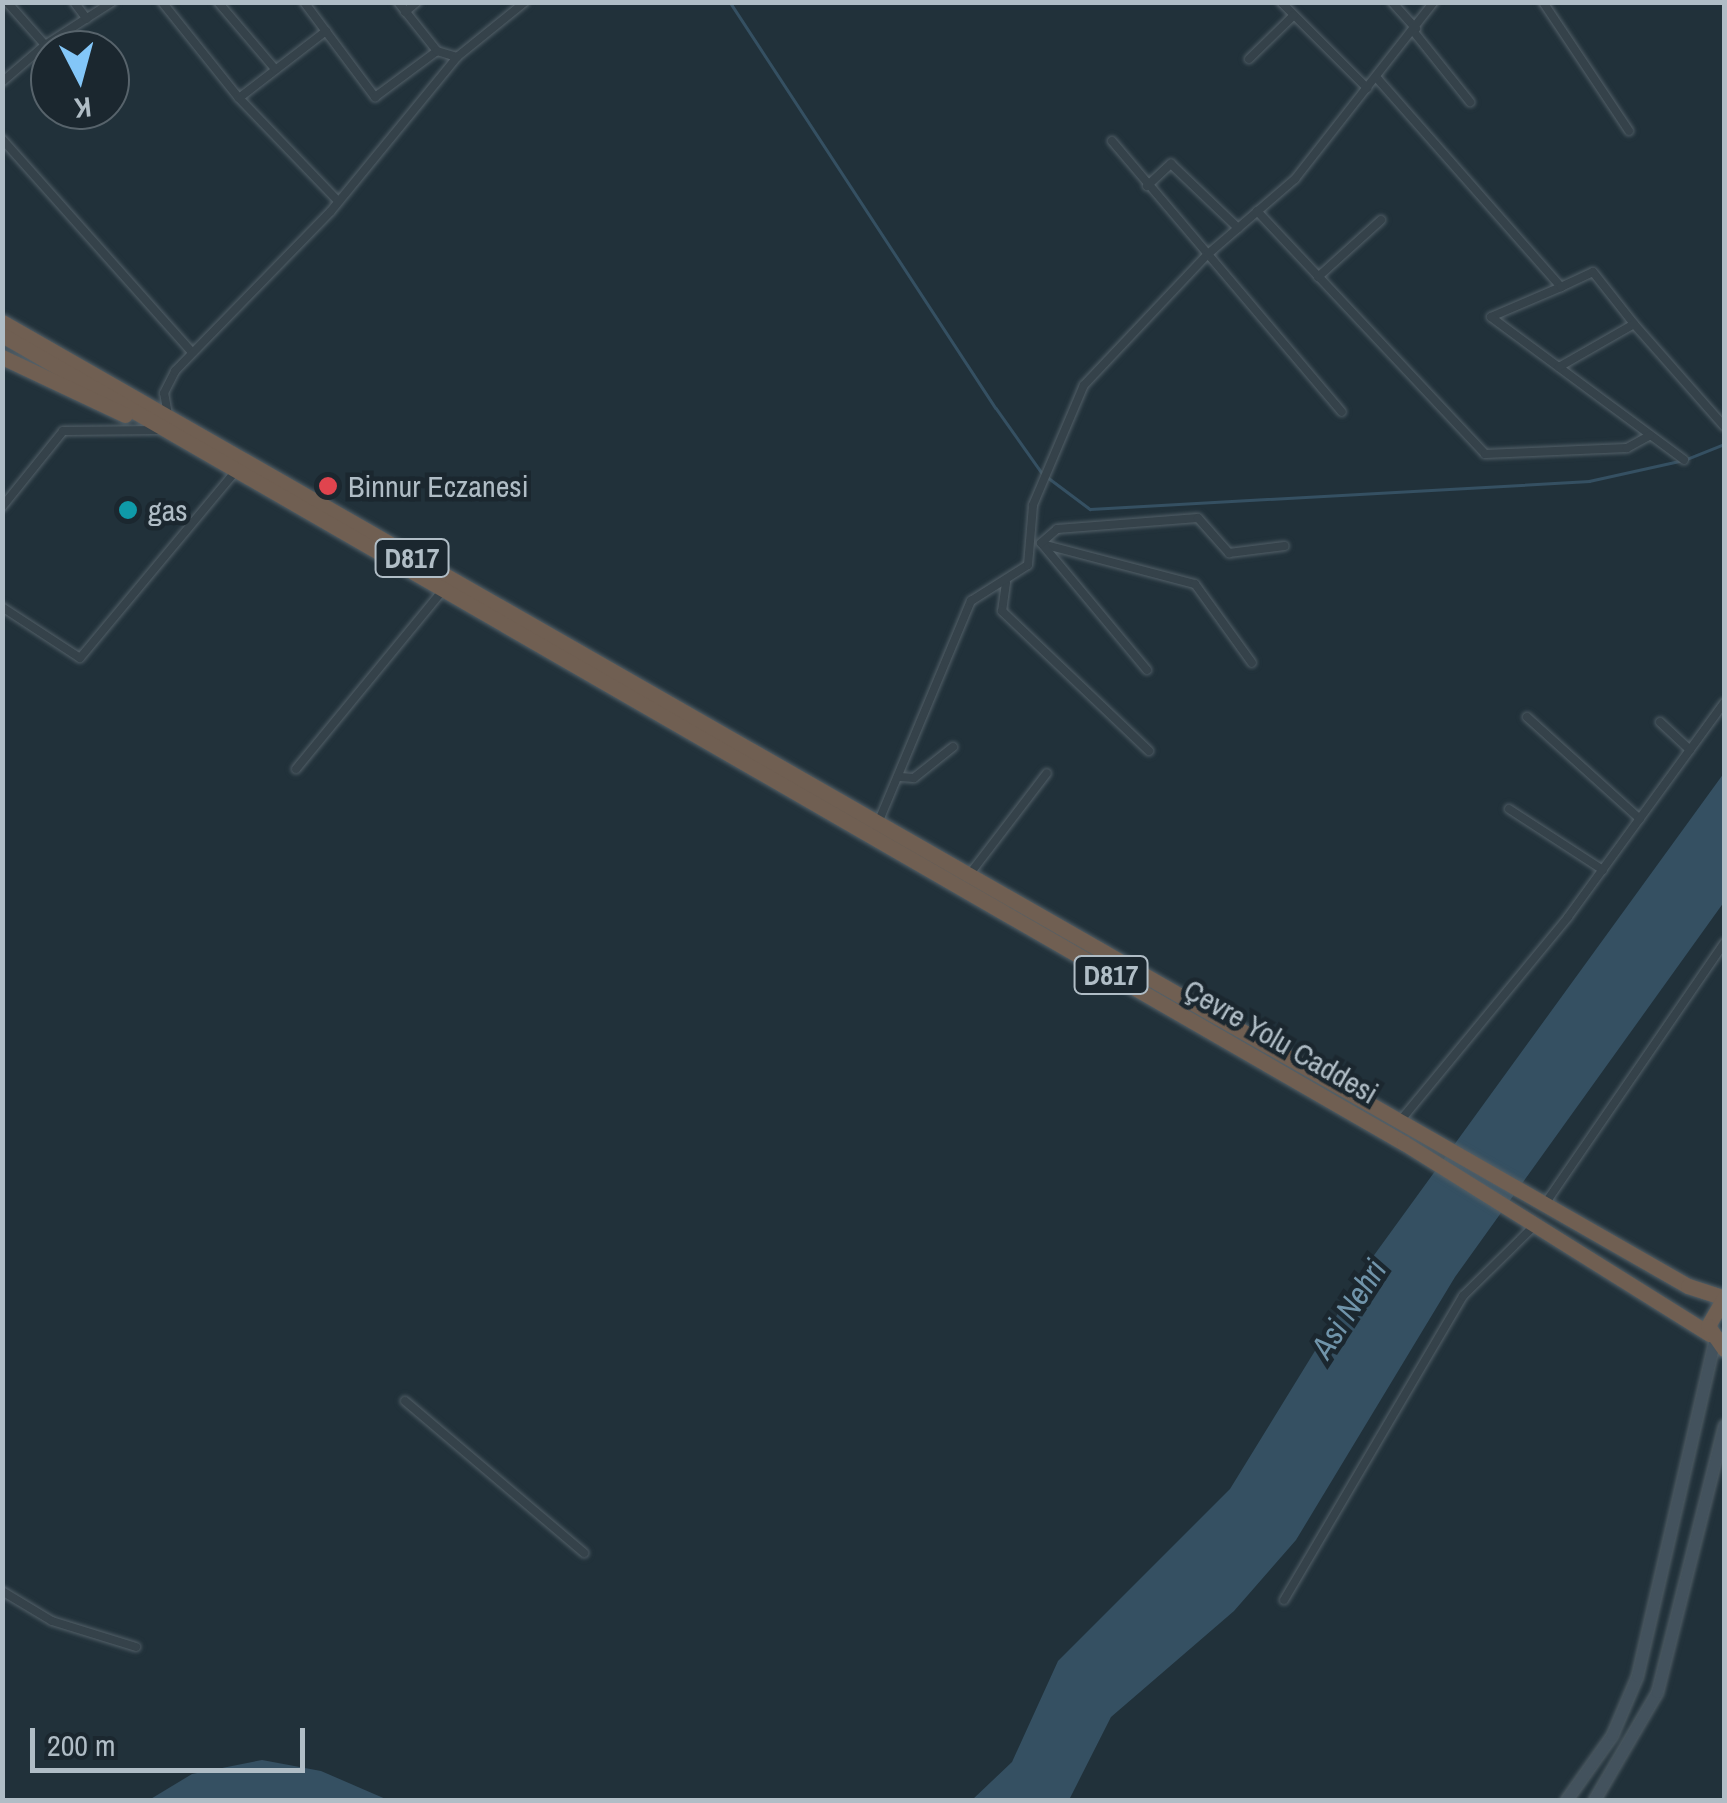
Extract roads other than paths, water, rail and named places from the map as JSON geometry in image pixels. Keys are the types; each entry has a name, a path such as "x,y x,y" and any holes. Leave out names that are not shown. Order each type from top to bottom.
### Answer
{"highway":[{"name":"D817","path":"3,322 236,470 443,590 819,798"},
{"name":"D817","path":"2,335 168,424 819,798"},
{"path":"2,358 168,424"},
{"name":"Çevre Yolu Caddesi","path":"819,798 878,824 1406,1124 1724,1298 1709,1317 1716,1342"},
{"name":"Çevre Yolu Caddesi","path":"819,798 1404,1143 1716,1342"}],"street":[{"path":"7,2 31,30"},
{"path":"74,2 87,19"},
{"path":"70,30 112,2"},
{"path":"162,2 240,98 338,201"},
{"path":"218,2 275,69"},
{"path":"304,2 375,97 437,51"},
{"path":"398,2 437,51 457,57"},
{"path":"405,12 417,2"},
{"path":"2,507 64,430 168,424 164,393 192,352 338,201 457,57 525,2"},
{"path":"1281,2 1367,88"},
{"path":"1392,2 1470,102"},
{"path":"878,824 971,601 1006,583 1028,565 1028,536 1084,386 1208,254 1257,211 1367,88 1434,2"},
{"path":"1542,2 1629,131"},
{"path":"1249,59 1294,16"},
{"path":"240,98 326,31"},
{"path":"2,82 30,59"},
{"path":"1376,77 1561,287"},
{"path":"2,139 192,352"},
{"path":"1112,141 1342,412"},
{"path":"1147,186 1171,164 1238,228"},
{"path":"1257,211 1485,454 1627,448 1650,435"},
{"path":"1318,277 1381,220"},
{"path":"1684,460 1491,317 1593,272 1724,426"},
{"path":"1558,367 1634,324"},
{"path":"2,607 80,658 236,470"},
{"path":"1041,543 1057,529 1198,518 1229,552 1284,546"},
{"path":"1028,536 1041,543 1195,584 1252,663"},
{"path":"1041,543 1147,670"},
{"path":"1006,583 1002,611 1149,752"},
{"path":"296,770 443,590"},
{"path":"1406,1124 1603,870 1724,703"},
{"path":"1528,716 1640,819"},
{"path":"1660,722 1690,750"},
{"path":"900,777 914,778 953,747"},
{"path":"969,875 1048,774"},
{"path":"1509,809 1603,870"},
{"path":"1542,1199 1724,943"},
{"path":"1284,1600 1463,1296 1529,1220"},
{"path":"1566,1800 1612,1736 1638,1676 1716,1342"},
{"path":"405,1401 584,1553"},
{"path":"1594,1800 1657,1692 1724,1425"},
{"path":"2,1591 52,1621 136,1646"}],"water":[{"name":"Asi Nehri","path":"1724,773 1724,902 1455,1277 1296,1540 1234,1611 1111,1717 1069,1800 972,1800 1012,1762 1058,1661 1230,1489 1372,1258"},
{"path":"262,1760 321,1771 388,1800 149,1800 192,1774"}],"waterway":[{"path":"730,2 1042,473 1090,509 1589,481 1679,461"},
{"path":"1687,459 1724,444"}],"place":[{"name":"Binnur Eczanesi","path":"328,486"},
{"name":"gas","path":"128,510"}]}
